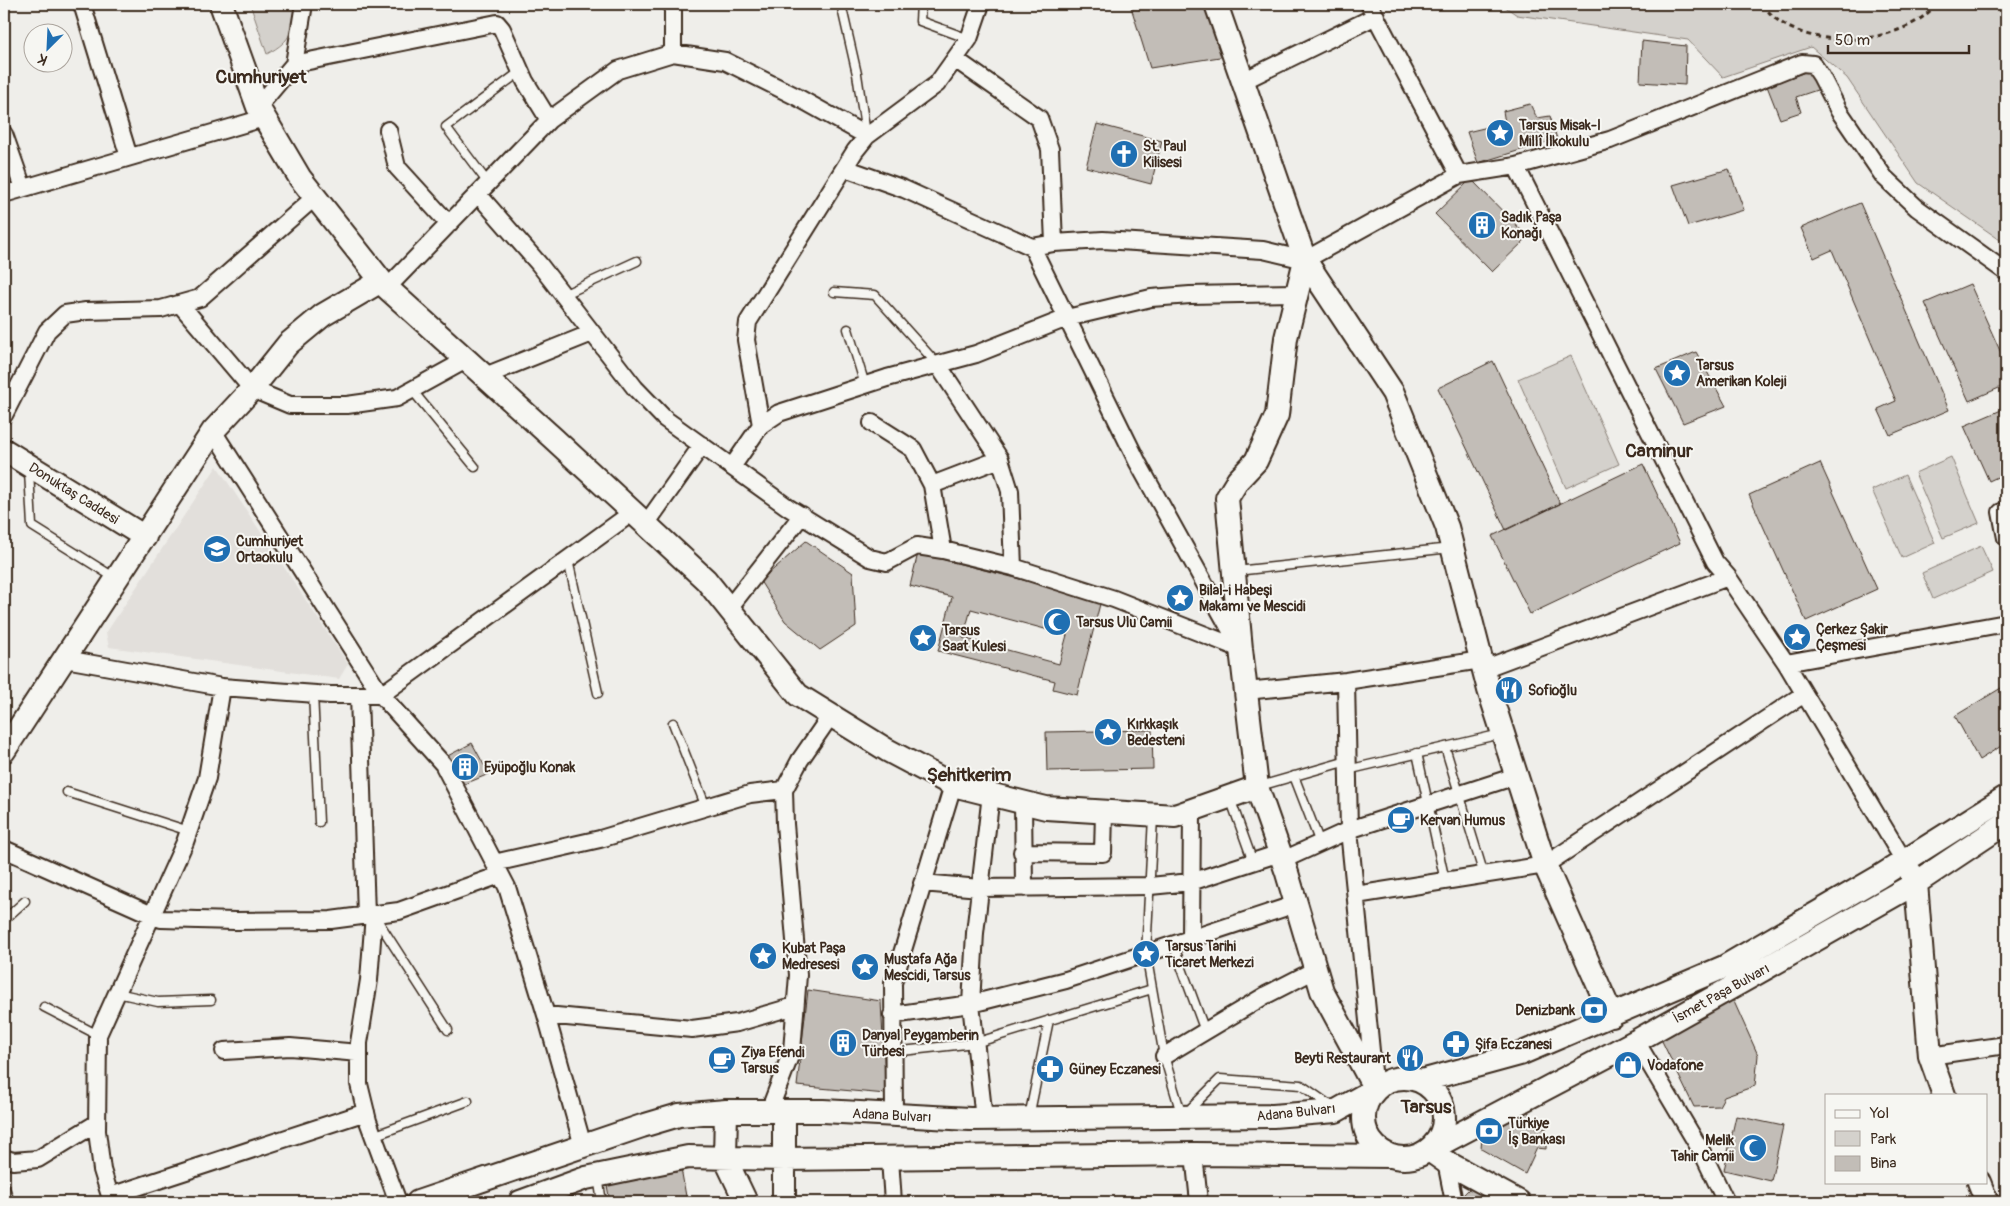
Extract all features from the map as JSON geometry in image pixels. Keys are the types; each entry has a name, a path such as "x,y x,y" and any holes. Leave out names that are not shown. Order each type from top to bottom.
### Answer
{"street":[{"path":"82,4 129,157"},
{"path":"221,4 261,113 300,178 384,285 706,580 798,695 887,750 953,785 1046,808 1175,816 1257,787"},
{"path":"4,194 129,157 261,113 294,64 304,4"},
{"path":"673,4 673,53"},
{"path":"761,424 746,340 748,322 844,168 867,136 937,84 969,39 981,4"},
{"path":"1216,4 1305,260 1393,393 1447,527 1482,664 1545,865 1612,1016"},
{"path":"1243,81 1372,10 1459,175"},
{"path":"294,64 497,23 502,29 525,81 549,120"},
{"path":"4,751 213,431 252,389 288,344 323,315 384,285 449,224 549,120 618,70 673,53 725,61 797,97 867,136"},
{"path":"955,59 1039,118 1050,149 1054,243"},
{"path":"844,168 904,189 1032,247 1054,243 1103,240 1263,250 1305,260 1459,175 1516,166 1610,140 1802,63 1812,64 1821,76 1839,111 1884,177 1917,208 2006,272"},
{"path":"388,130 397,167 449,224"},
{"path":"4,134 23,188"},
{"path":"1516,166 1715,562 1728,577 1786,663 1916,883 1930,1056 1944,1094"},
{"path":"483,188 635,388 665,419 802,515 870,558 887,562 917,546 943,550 1013,567 1114,599 1241,649"},
{"path":"4,415 47,332 65,314 86,311 161,309 200,298 315,197"},
{"path":"1032,247 1138,463 1241,649"},
{"path":"1305,260 1286,338 1277,415 1256,461 1238,480 1227,498 1241,649 1257,787 1282,857 1322,992 1375,1088"},
{"path":"732,467 761,424 779,413 865,385 976,354 1067,318 1151,298 1190,295 1297,293"},
{"path":"180,304 252,389 290,404 347,405 397,398 466,360"},
{"path":"485,376 592,333"},
{"path":"938,365 1000,458 1010,491 1013,567"},
{"path":"872,423 913,449 932,485 943,550"},
{"path":"213,431 381,695 443,764 506,887 584,1146"},
{"path":"65,658 222,687 381,695 568,560 639,518 702,445"},
{"name":"Donuktaş Caddesi","path":"4,450 145,537"},
{"path":"932,485 1000,458"},
{"path":"2001,512 2006,538"},
{"path":"729,608 802,515"},
{"path":"1246,691 1482,664 1728,577"},
{"path":"1786,663 2006,623"},
{"path":"1346,680 1349,830 1375,1088"},
{"path":"222,687 207,778 189,831 98,1035 96,1123 102,1170 111,1199 366,1112"},
{"path":"1356,895 1545,865 1804,694"},
{"path":"360,695 370,915 369,980 359,1043 359,1084 366,1112 398,1202"},
{"path":"784,1202 785,1160 777,1111 792,1051 798,975 785,824 784,790 800,760 831,715"},
{"path":"922,883 980,888 1024,888 1150,886 1192,882 1253,862 1282,857 1349,830 1516,776"},
{"path":"894,1115 892,983 953,785"},
{"path":"4,849 161,919 235,921 331,920 399,910 497,869 750,794 784,790"},
{"path":"984,1119 971,1004 975,933 991,794"},
{"path":"1421,1081 1520,1054 1724,967 1904,861 2006,797"},
{"path":"1023,802 1022,852 1024,888"},
{"path":"1191,939 1192,810"},
{"path":"1022,852 1102,853 1104,812"},
{"name":"İsmet Paşa Bulvarı","path":"1437,1156 1916,883 2006,823"},
{"path":"892,1015 971,1004 1066,980 1296,904"},
{"path":"1164,1056 1266,995 1315,970"},
{"path":"546,1015 692,1029 737,1023 795,1006"},
{"path":"1636,1041 1703,1154 1726,1202"},
{"path":"1930,1056 2006,1045"},
{"path":"224,1052 290,1047 359,1053"},
{"path":"1390,1156 1378,1150 1369,1139 1364,1127 1363,1113 1367,1100 1375,1088 1386,1081 1399,1077 1421,1081 1435,1091 1441,1103 1444,1115 1443,1128 1438,1140 1437,1156 1454,1202"},
{"name":"Adana Bulvarı","path":"418,1202 679,1116 726,1111 823,1110 984,1119 1273,1116 1336,1110 1375,1088"},
{"path":"726,1111 725,1158 746,1202"},
{"path":"4,1158 13,1161 38,1159 96,1123"},
{"path":"520,1202 598,1176 688,1157 785,1160 1194,1154 1437,1156 1519,1202"},
{"path":"1194,1154 1199,1202"},
{"path":"890,1159 893,1202"},
{"path":"1980,1184 1987,1202"}],"lane":[{"path":"841,4 857,74 867,136"},
{"path":"921,4 920,21 969,39"},
{"path":"483,188 446,127 521,71"},
{"path":"563,295 637,262"},
{"path":"834,292 875,295 938,365"},
{"path":"848,329 865,385"},
{"path":"412,390 474,467"},
{"path":"29,466 32,526 117,579"},
{"path":"1234,572 1453,548"},
{"path":"568,560 598,693"},
{"path":"313,693 319,822"},
{"path":"673,723 706,807"},
{"path":"1257,787 1294,776 1417,753 1503,734"},
{"path":"1445,747 1484,875"},
{"path":"1417,753 1445,881"},
{"path":"1294,776 1320,843"},
{"path":"67,792 189,831"},
{"path":"1230,797 1253,862"},
{"path":"1153,814 1146,954 1164,1056 1182,1117 1220,1079 1301,1084 1336,1110"},
{"path":"4,920 25,900"},
{"path":"370,915 448,1030"},
{"path":"1173,944 1206,1031"},
{"path":"892,1052 975,1043 1152,989"},
{"path":"117,992 158,1002 211,1000"},
{"path":"44,1007 98,1035"},
{"path":"1028,1119 1049,1020"},
{"path":"374,1136 468,1101"},
{"path":"598,1176 602,1202"},
{"path":"4,1185 10,1202"}],"path":[{"path":"1763,4 1766,9 1790,29 1833,39 1872,38 1912,25 1936,4"}],"shaded area":[{"name":"Cumhuriyet Ortaokulu","path":"217,466 348,664 339,679 109,647 106,633"}],"green space":[{"path":"250,4 296,4 290,34 282,44 267,54"},
{"path":"1501,4 2006,4 2006,244 1918,183 1847,78 1811,47 1723,77 1688,40 1517,15"},
{"path":"1571,356 1619,464 1566,488 1518,379"},
{"path":"1951,457 1979,523 1943,538 1915,473"},
{"path":"1905,475 1935,543 1902,558 1872,490"},
{"path":"1981,546 1993,572 1933,599 1922,573"}],"building":[{"path":"1130,4 1209,4 1226,56 1150,68"},
{"path":"1642,41 1686,46 1685,85 1640,82"},
{"path":"1811,70 1820,89 1796,97 1801,112 1780,119 1767,86"},
{"path":"1530,104 1537,118 1550,116 1557,139 1478,163 1467,132 1505,123 1503,111"},
{"name":"St. Paul Kilisesi","path":"1097,124 1162,141 1151,184 1086,167"},
{"path":"1729,169 1744,210 1688,226 1673,185"},
{"name":"Sadık Paşa Konağı","path":"1471,179 1528,237 1492,272 1435,214"},
{"path":"1860,203 1949,410 1890,435 1878,409 1896,401 1832,250 1814,258 1801,228"},
{"path":"1970,284 2006,364 2006,385 1969,401 1925,303"},
{"path":"1696,352 1726,406 1683,423 1656,369"},
{"path":"1493,361 1560,504 1506,530 1438,388"},
{"path":"2006,408 2006,473 1989,481 1964,426"},
{"path":"1820,463 1877,589 1806,621 1749,495"},
{"path":"1643,464 1680,543 1530,614 1492,536"},
{"path":"806,541 853,573 856,626 820,650 785,621 760,581"},
{"name":"Tarsus Ulu Camii","path":"918,553 1101,600 1077,695 1053,689 1055,681 938,651 952,597 910,586","holes":["971,609 1067,635 1059,664 963,638"]},
{"path":"2006,685 2006,743 1979,760 1955,716"},
{"path":"1152,730 1153,769 1047,771 1046,732"},
{"name":"Eyüpoğlu Konak","path":"472,743 489,774 455,788 442,759"},
{"name":"Danyal Peygamberin Türbesi","path":"808,990 881,1001 886,1094 797,1086"},
{"path":"1731,995 1758,1055 1755,1086 1724,1097 1719,1106 1694,1107 1660,1037"},
{"path":"1525,1105 1537,1129 1546,1128 1546,1149 1537,1148 1525,1174 1481,1149 1483,1125"},
{"name":"Melik Tahir Camii","path":"1736,1116 1783,1126 1771,1181 1724,1170"},
{"path":"681,1168 687,1202 610,1202 606,1180"},
{"path":"1470,1188 1488,1195 1487,1202 1467,1202 1464,1194"}],"place":[{"name":"Tarsus Misak-I Millî İlkokulu","path":"1500,133"},
{"name":"St. Paul Kilisesi","path":"1124,154"},
{"name":"Sadık Paşa Konağı","path":"1482,225"},
{"name":"Tarsus Amerikan Koleji","path":"1677,373"},
{"name":"Cumhuriyet Ortaokulu","path":"217,549"},
{"name":"Bilal-i Habeşi Makamı ve Mescidi","path":"1180,598"},
{"name":"Tarsus Ulu Camii","path":"1057,622"},
{"name":"Çerkez Şakir Çeşmesi","path":"1797,637"},
{"name":"Tarsus Saat Kulesi","path":"923,638"},
{"name":"Sofioğlu","path":"1509,690"},
{"name":"Kırkkaşık Bedesteni","path":"1108,732"},
{"name":"Eyüpoğlu Konak","path":"465,767"},
{"name":"Kervan Humus","path":"1401,820"},
{"name":"Tarsus Tarihi Ticaret Merkezi","path":"1146,954"},
{"name":"Kubat Paşa Medresesi","path":"763,956"},
{"name":"Mustafa Ağa Mescidi, Tarsus","path":"865,967"},
{"name":"Denizbank","path":"1594,1010"},
{"name":"Danyal Peygamberin Türbesi","path":"843,1043"},
{"name":"Şifa Eczanesi","path":"1456,1044"},
{"name":"Beyti Restaurant","path":"1410,1058"},
{"name":"Ziya Efendi Tarsus","path":"722,1060"},
{"name":"Vodafone","path":"1628,1065"},
{"name":"Güney Eczanesi","path":"1050,1069"},
{"name":"Türkiye İş Bankası","path":"1489,1131"},
{"name":"Melik Tahir Camii","path":"1753,1148"}],"district":[{"name":"Cumhuriyet","path":"261,76"},
{"name":"Caminur","path":"1659,450"},
{"name":"Şehitkerim","path":"969,774"},
{"name":"Tarsus","path":"1426,1106"}]}
